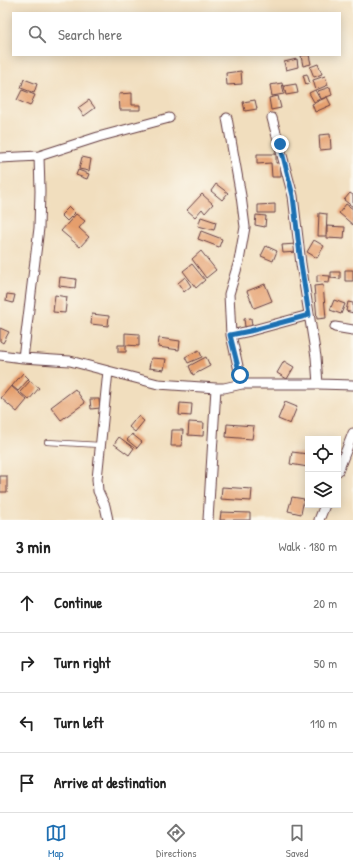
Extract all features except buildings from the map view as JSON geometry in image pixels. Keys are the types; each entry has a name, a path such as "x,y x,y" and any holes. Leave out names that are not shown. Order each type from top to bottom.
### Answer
{"street":[{"path":"0,158 39,156 98,137 169,118"},
{"path":"227,118 245,227 240,261 229,294 230,335 242,384"},
{"path":"272,118 291,188 301,264 316,357 318,384"},
{"path":"23,358 39,228 39,156"},
{"path":"230,335 309,315"},
{"path":"335,327 353,330"},
{"path":"0,355 70,361 158,384 216,388 224,388 242,384 318,384 353,386"},
{"path":"108,371 97,479 98,491 105,506 108,520"},
{"path":"208,520 216,388"},
{"path":"341,463 353,433"},
{"path":"319,520 324,508"}],"lane":[{"path":"47,442 100,445"}],"route":[{"path":"240,375 230,335 309,315 293,196 280,144"}]}
